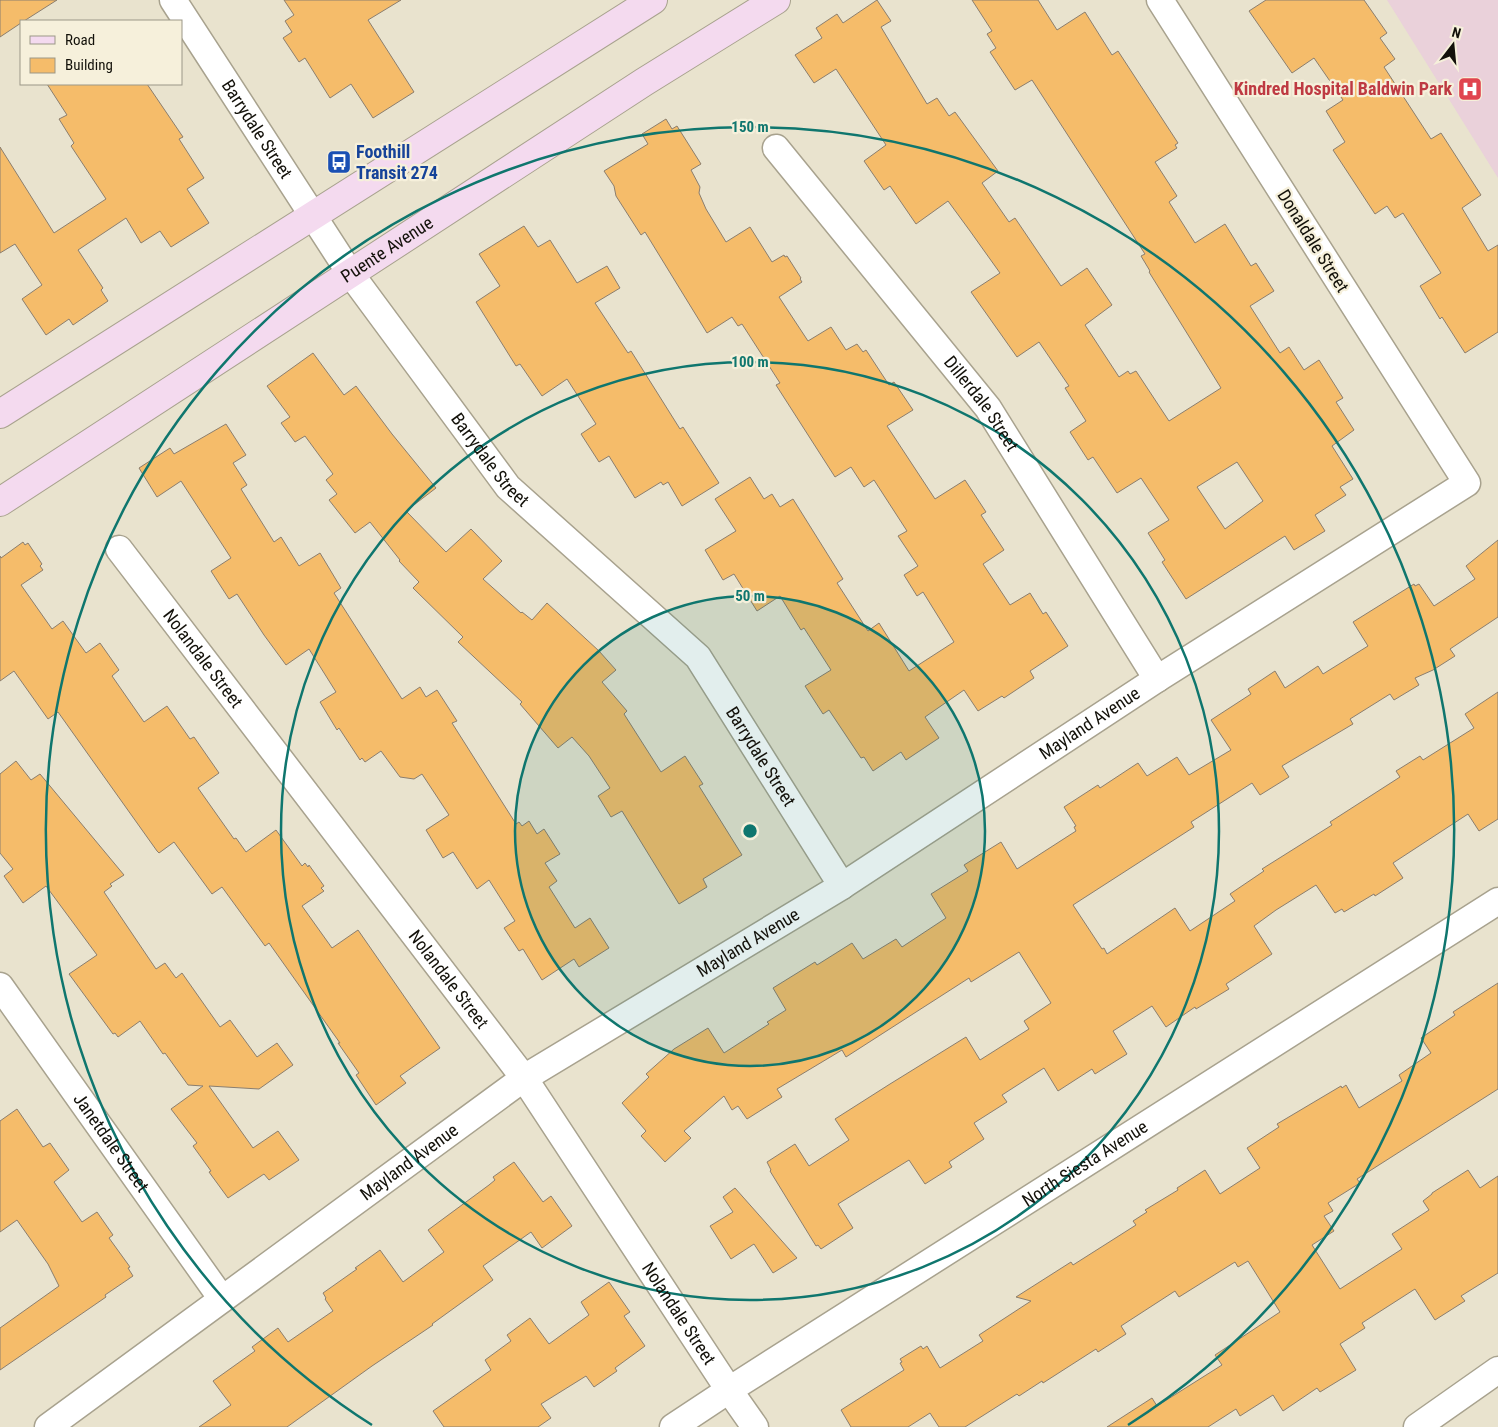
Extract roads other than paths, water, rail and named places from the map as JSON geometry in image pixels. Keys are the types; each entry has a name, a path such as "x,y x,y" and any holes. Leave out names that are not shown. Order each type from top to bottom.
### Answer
{"main road":[{"path":"0,414 653,0"},
{"name":"Puente Avenue","path":"0,502 350,273 776,0"}],"street":[{"name":"Barrydale Street","path":"173,0 350,273 508,487 698,657 842,886"},
{"name":"Donaldale Street","path":"1160,0 1467,483"},
{"name":"Dillerdale Street","path":"776,148 988,408 1157,679"},
{"name":"Mayland Avenue","path":"48,1427 524,1078 842,886 1157,679 1467,483"},
{"name":"Nolandale Street","path":"119,549 524,1078 728,1390 755,1427"},
{"name":"North Siesta Avenue","path":"673,1427 728,1390 1498,901"},
{"name":"Janetdale Street","path":"0,986 222,1299"},
{"path":"1417,1427 1498,1370"}],"place":[{"name":"Kindred Hospital Baldwin Park","path":"1470,89"},
{"name":"Foothill Transit 274","path":"339,162"}]}
